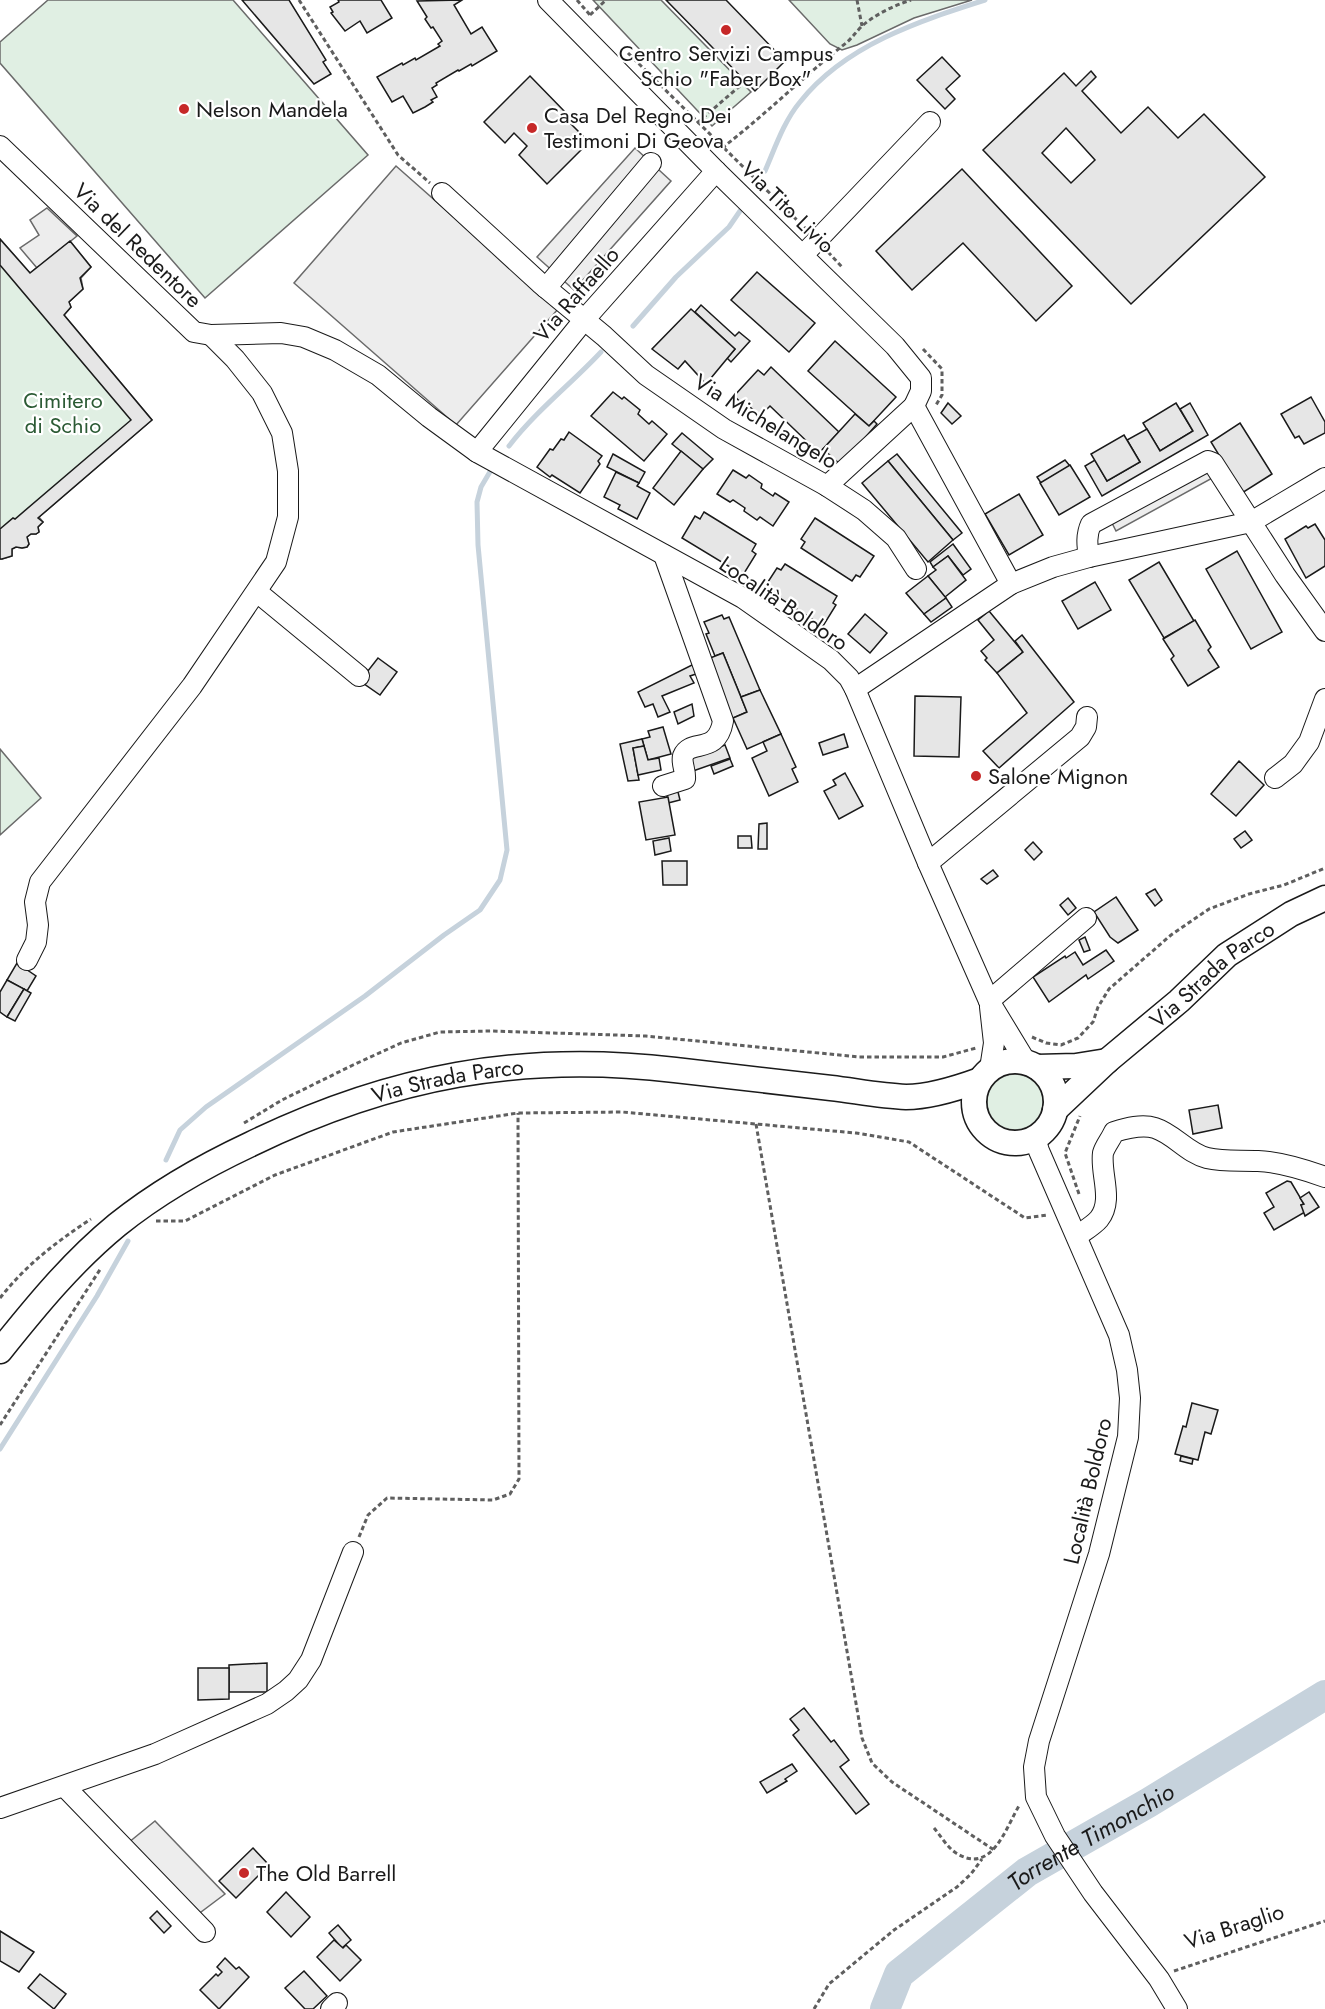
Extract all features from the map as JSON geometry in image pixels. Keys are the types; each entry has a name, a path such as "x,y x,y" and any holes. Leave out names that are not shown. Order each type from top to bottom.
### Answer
{"main road":[{"name":"Via Strada Parco","path":"1055,1110 1107,1061 1153,1025 1227,955 1291,914 1325,898"},
{"path":"1032,1065 1046,1075 1053,1086 1056,1098 1052,1121 1045,1131 1022,1143 1008,1143 994,1138 977,1118 974,1105 975,1092 985,1075 1001,1063 1013,1061 1032,1065 1066,1066 1107,1061"},
{"name":"Via Strada Parco","path":"0,1351 80,1258 118,1225 159,1195 237,1150 297,1121 346,1102 393,1088 478,1071 544,1065 604,1064 653,1067 909,1097 956,1089 985,1075"}],"street":[{"name":"Via Tito Livio","path":"548,0 711,166 895,346 921,378 921,392 914,406"},
{"path":"803,255 930,122"},
{"name":"Via del Redentore","path":"0,146 194,332 211,335 281,333 304,338 334,350 378,375 429,417 484,456"},
{"path":"546,288 651,163"},
{"name":"Via Raffaello","path":"484,456 584,320 711,166"},
{"name":"Via Michelangelo","path":"442,193 646,375 724,429 828,486 864,510 897,538 916,569"},
{"path":"27,960 36,942 38,925 35,902 39,882 192,686 276,562 288,517 288,471 282,433 262,393 236,358 211,335"},
{"path":"828,486 914,406 1011,584"},
{"name":"Località Boldoro","path":"484,456 743,598 831,660 849,678 989,1001 1032,1065"},
{"path":"1089,557 1086,544 1091,524 1208,461 1213,463 1285,575 1325,631"},
{"path":"855,688 1011,584 1053,567 1089,557 1251,522 1325,478"},
{"path":"663,786 685,779 684,754 689,750 716,741 721,733 723,721 664,555"},
{"path":"257,592 358,676"},
{"path":"1275,778 1293,764 1309,742 1325,699"},
{"path":"928,863 1080,737 1086,727 1087,717"},
{"path":"989,1001 1086,918"},
{"name":"Località Boldoro","path":"985,1075 994,1043 989,1001"},
{"path":"1077,1236 1099,1219 1106,1206 1106,1188 1102,1170 1104,1150 1114,1132 1133,1126 1154,1128 1205,1158 1229,1162 1258,1161 1285,1164 1325,1177"},
{"name":"Località Boldoro","path":"1035,1138 1119,1335 1127,1370 1130,1398 1128,1437 1099,1554 1039,1741 1034,1767 1036,1797 1055,1836 1093,1893 1159,1979"},
{"path":"0,1808 65,1787 186,1741 267,1704 286,1691 298,1680 311,1660 353,1552"},
{"path":"65,1787 205,1932"},
{"path":"1159,1979 1177,2009"}],"path":[{"path":"299,0 398,154 442,193"},
{"path":"590,15 606,0"},
{"path":"857,0 862,26"},
{"path":"711,166 752,125 862,26 890,8 911,0"},
{"path":"697,123 741,85"},
{"path":"1052,1044 1066,1066"},
{"path":"1077,1091 1083,1106 1065,1154 1081,1198"},
{"path":"185,1221 275,1175 393,1132 518,1113 622,1112 856,1133 909,1142 1025,1218 1066,1212"},
{"path":"353,1552 368,1515 387,1498 493,1500 510,1494 519,1479 518,1113"},
{"path":"756,1124 862,1738 872,1763 892,1782 994,1850"},
{"path":"0,1425 106,1260"},
{"path":"814,2009 829,1984 894,1930 957,1887 971,1874 982,1859 994,1850 1020,1804 1036,1797"},
{"path":"934,1828 955,1852 970,1859 982,1859"},
{"name":"Via Braglio","path":"1159,1979 1325,1922"}],"green space":[{"name":"Nelson Mandela","path":"48,0 233,0 368,155 205,298 0,63 0,42"},
{"path":"593,0 661,0 751,92 712,126"},
{"path":"789,0 972,0 914,18 842,50 830,44"},
{"name":"Cimitero di Schio","path":"0,239 30,273 70,241 91,267 81,278 83,289 69,302 71,307 64,315 152,420 39,517 43,522 38,527 39,532 27,537 29,544 27,547 16,547 12,549 12,556 2,559 0,559"},
{"path":"0,749 41,798 0,835"},
{"path":"1015,1074 1026,1076 1035,1082 1041,1091 1043,1102 1041,1113 1035,1122 1026,1128 1015,1130 1004,1128 995,1122 989,1113 987,1102 989,1091 995,1082 1004,1076"}],"shaded area":[{"path":"635,148 671,181 574,290 537,257"},
{"path":"396,166 558,309 456,425 294,283"},
{"path":"47,208 77,236 37,268 20,248 39,235 30,220"},
{"path":"1208,463 1216,476 1116,531 1109,517"},
{"path":"155,1821 225,1894 197,1915 128,1843"}],"building":[{"path":"242,0 289,0 326,60 323,62 331,74 314,84"},
{"path":"338,0 381,0 392,18 367,33 360,21 345,31 331,13 333,12 330,7 339,2"},
{"path":"462,0 454,5 471,34 482,27 497,51 436,83 437,85 432,88 437,97 431,100 433,102 413,113 403,96 392,102 377,77 402,63 403,65 415,58 416,60 440,46 438,44 442,41 425,19 427,17 417,1"},
{"name":"Centro Servizi Campus Schio \"Faber Box\"","path":"666,0 726,0 785,61 755,91"},
{"path":"942,57 960,76 946,89 955,99 945,109 917,80"},
{"path":"1091,71 1096,77 1082,91 1121,133 1148,107 1178,138 1204,114 1265,177 1131,304 983,150 1064,73 1076,86","holes":["1066,128 1095,160 1071,183 1042,153"]},
{"name":"Casa Del Regno Dei Testimoni Di Geova","path":"530,76 566,113 563,116 589,142 547,184 519,155 527,146 514,133 505,143 484,122"},
{"path":"962,169 1072,286 1036,321 963,243 912,290 876,251"},
{"path":"0,239 30,273 70,241 91,267 80,278 83,289 69,302 71,307 64,315 152,420 38,518 43,522 38,527 39,532 27,537 29,544 27,547 16,547 12,549 12,556 2,559 0,559 0,529 13,518 15,519 131,420 0,265"},
{"path":"757,272 815,323 789,352 731,300"},
{"path":"701,305 735,336 739,332 750,341 731,362 727,358 735,349 695,312"},
{"path":"691,309 735,349 706,384 685,361 678,369 652,349"},
{"path":"835,341 896,397 869,426 808,371"},
{"path":"771,367 839,432 819,453 770,406 760,416 734,396 758,370 764,375"},
{"path":"613,392 622,399 624,397 640,410 638,414 649,424 652,421 667,434 644,461 591,416"},
{"path":"1311,397 1325,422 1325,433 1304,444 1299,436 1295,438 1281,414"},
{"path":"948,403 961,416 952,424 941,413"},
{"path":"1176,403 1193,431 1160,451 1143,423"},
{"path":"1190,403 1208,435 1102,496 1085,466 1095,460 1107,481 1140,462 1127,440 1147,429 1160,451 1193,431 1180,409"},
{"path":"855,414 869,426 874,421 877,424 841,465 823,449"},
{"path":"1240,423 1272,474 1242,493 1211,442"},
{"path":"569,432 602,456 598,461 600,464 580,493 552,475 550,477 537,467 550,449 553,450"},
{"path":"682,433 713,459 703,469 672,444"},
{"path":"1124,435 1140,462 1107,481 1091,454"},
{"path":"681,451 703,469 674,505 653,488"},
{"path":"613,454 645,472 639,483 607,467"},
{"path":"897,454 962,533 953,540 888,461"},
{"path":"1065,460 1070,466 1041,483 1037,477"},
{"path":"888,461 953,540 928,562 862,483"},
{"path":"1070,465 1090,497 1059,515 1040,483"},
{"path":"733,470 746,478 749,475 762,484 761,488 789,502 773,526 760,517 757,520 733,500 730,502 717,494"},
{"path":"616,472 639,483 637,486 650,493 637,519 618,509 620,505 604,497"},
{"path":"1019,494 1043,535 1009,555 985,514"},
{"path":"704,512 756,544 752,551 756,554 743,575 682,538 695,516 700,519"},
{"path":"815,518 874,556 860,577 856,575 852,581 801,548 805,542 801,539"},
{"path":"1315,524 1325,540 1325,566 1306,578 1285,539 1306,526 1308,528"},
{"path":"953,544 971,569 963,575 948,556 933,567 930,562"},
{"path":"1237,551 1282,632 1251,649 1206,569"},
{"path":"948,556 966,580 945,597 928,576 936,570 933,567"},
{"path":"1159,562 1194,621 1164,638 1129,580"},
{"path":"785,564 837,596 833,603 836,605 823,626 764,588 777,568 781,570"},
{"path":"928,576 946,598 924,614 906,593"},
{"path":"1095,582 1111,610 1078,629 1062,601"},
{"path":"946,598 952,607 931,622 924,614"},
{"path":"989,611 1023,652 997,673 985,660 987,658 981,651 994,640 978,620"},
{"path":"865,614 887,633 870,653 848,634"},
{"path":"722,615 724,619 729,617 760,690 741,697 723,653 715,656 706,634 709,633 704,622"},
{"path":"1195,620 1211,647 1208,650 1219,667 1188,686 1171,659 1174,656 1163,639"},
{"path":"1022,635 1074,702 999,768 983,751 1027,713 997,673 1023,652 1015,641"},
{"path":"723,653 747,712 729,720 705,660"},
{"path":"378,658 397,672 380,695 360,681"},
{"path":"696,663 702,672 690,676 694,683 662,696 670,712 658,717 653,704 645,707 638,692"},
{"path":"760,690 781,734 747,749 733,718 747,712 741,697"},
{"path":"915,696 961,697 959,757 914,756"},
{"path":"692,704 694,716 678,724 674,712"},
{"path":"663,727 671,754 648,760 642,739 650,737 648,731"},
{"path":"781,734 796,767 792,769 798,782 769,796 752,758 767,751 763,742"},
{"path":"844,734 848,747 823,755 819,743"},
{"path":"642,739 644,746 633,748 639,780 628,781 620,744"},
{"path":"725,745 730,758 693,771 688,758"},
{"path":"644,746 648,760 659,758 661,770 638,775 633,748"},
{"path":"730,759 733,766 714,774 711,766"},
{"path":"1239,761 1264,785 1236,816 1211,794"},
{"path":"845,773 863,806 839,819 824,791 836,785 833,780"},
{"path":"677,788 680,800 668,803 666,790"},
{"path":"668,797 675,835 646,840 639,802"},
{"path":"767,823 767,849 758,849 759,824"},
{"path":"1245,831 1252,840 1241,848 1234,839"},
{"path":"738,836 751,836 752,848 738,848"},
{"path":"669,838 671,851 655,855 653,841"},
{"path":"1033,842 1042,852 1034,860 1025,850"},
{"path":"662,861 687,861 687,885 663,885"},
{"path":"993,870 998,876 987,884 981,879"},
{"path":"1155,889 1162,900 1155,906 1146,894"},
{"path":"1116,897 1138,930 1118,943 1110,937 1094,912"},
{"path":"1068,898 1076,908 1068,915 1060,905"},
{"path":"1085,937 1090,950 1084,952 1079,940"},
{"path":"1106,950 1114,961 1088,979 1086,975 1049,1002 1033,977 1075,952 1083,965"},
{"path":"17,963 36,976 27,991 7,980"},
{"path":"7,980 24,989 7,1017 0,1012 0,992"},
{"path":"24,989 31,993 15,1021 7,1017"},
{"path":"1218,1105 1222,1128 1193,1134 1189,1110"},
{"path":"1287,1181 1291,1182 1304,1204 1301,1205 1305,1212 1274,1230 1264,1213 1274,1207 1266,1193"},
{"path":"1309,1192 1319,1207 1305,1216 1301,1205 1304,1204 1300,1198"},
{"path":"1192,1403 1218,1410 1211,1434 1205,1432 1198,1460 1175,1454 1183,1426 1186,1427"},
{"path":"1181,1456 1193,1459 1192,1464 1180,1461"},
{"path":"267,1663 267,1692 229,1692 229,1665"},
{"path":"198,1668 229,1668 229,1699 198,1700"},
{"path":"804,1708 831,1742 834,1740 849,1760 840,1767 869,1804 856,1814 793,1735 799,1730 790,1719"},
{"path":"792,1764 797,1771 785,1779 787,1781 767,1793 760,1782"},
{"name":"The Old Barrell","path":"253,1848 269,1865 236,1898 219,1881"},
{"path":"286,1892 310,1917 291,1937 267,1912"},
{"path":"157,1911 171,1926 164,1933 150,1918"},
{"path":"338,1925 351,1940 342,1948 329,1933"},
{"path":"0,1931 34,1952 19,1972 0,1961"},
{"path":"334,1940 343,1948 346,1945 361,1960 340,1981 317,1957"},
{"path":"225,1958 249,1977 219,2009 200,1990 216,1974 218,1976 222,1972 217,1967"},
{"path":"304,1971 327,1996 313,2009 305,2009 285,1988"},
{"path":"40,1974 66,1994 54,2009 28,1988"}],"waterway":[{"path":"765,171 794,109 818,82 839,65 861,50 909,26 985,0"},
{"path":"633,326 676,277 729,227 740,211"},
{"path":"509,446 601,352"},
{"path":"166,1160 180,1130 206,1107 365,996 480,910 500,880 507,850 478,545 477,502 481,487 491,470"},
{"path":"0,1449 97,1296 128,1241"},
{"name":"Torrente Timonchio","path":"885,2009 899,1974 1027,1872 1148,1803 1325,1695"}],"place":[{"name":"Centro Servizi Campus Schio \"Faber Box\"","path":"726,30"},
{"name":"Nelson Mandela","path":"184,109"},
{"name":"Casa Del Regno Dei Testimoni Di Geova","path":"532,128"},
{"name":"Salone Mignon","path":"976,776"},
{"name":"The Old Barrell","path":"244,1873"}]}
